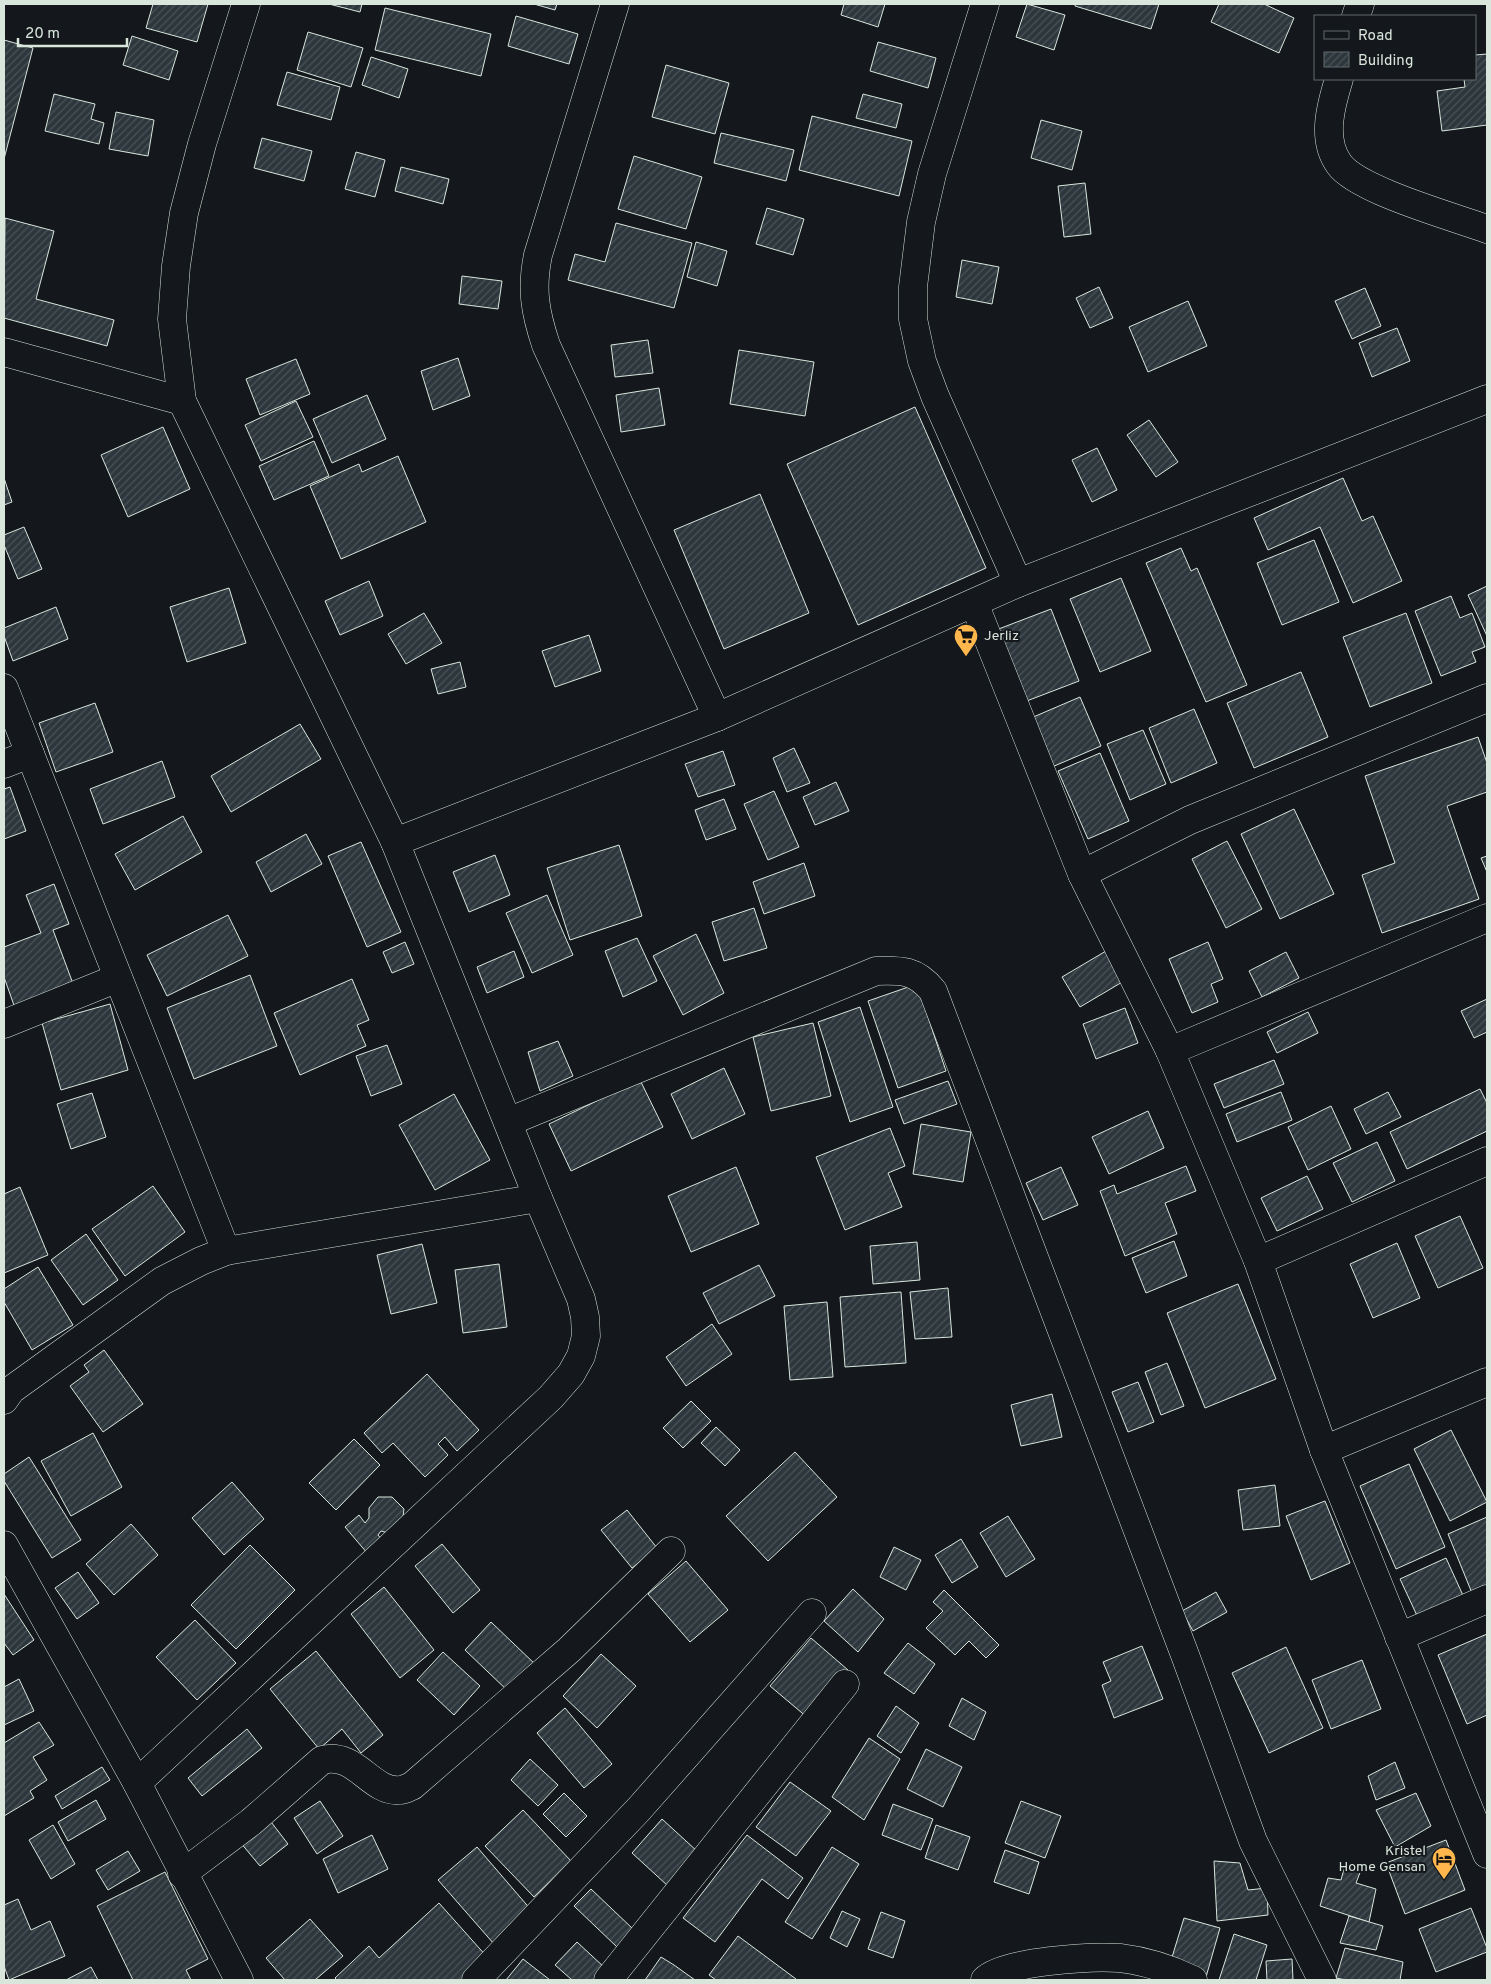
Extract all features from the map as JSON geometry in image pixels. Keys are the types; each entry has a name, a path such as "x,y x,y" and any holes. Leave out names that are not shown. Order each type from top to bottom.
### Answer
{"street":[{"path":"137,1783 551,1397 571,1374 582,1356 586,1336 585,1317 581,1299 538,1198 395,842 182,401 172,319 176,266 184,213 202,144 246,4"},
{"path":"614,4 538,255 534,275 537,318 546,344 717,718"},
{"path":"985,4 932,174 921,222 913,288 913,319 922,360 935,396 1018,583"},
{"path":"1338,80 1331,104 1329,125 1331,145 1339,164 1354,178 1372,188 1487,228"},
{"path":"4,352 182,401"},
{"path":"395,842 717,718 1018,583 1487,399"},
{"path":"974,603 1082,874 1170,1051 1258,1261 1324,1450 1399,1637 1484,1836"},
{"path":"4,688 226,1251"},
{"path":"1082,874 1190,820 1487,698"},
{"path":"4,764 30,754"},
{"path":"1170,1051 1487,918"},
{"path":"508,1122 876,971 894,970 912,973 924,980 933,992 1181,1645 1253,1841 1322,1980"},
{"path":"4,1024 118,978"},
{"path":"1258,1261 1487,1161"},
{"path":"4,1400 11,1390 162,1281 201,1261 226,1251 538,1198"},
{"path":"1324,1450 1487,1382"},
{"path":"4,1546 137,1783 182,1874 239,1980"},
{"path":"182,1874 251,1822 322,1760 330,1758 347,1762 383,1786 391,1789 400,1790 412,1786 569,1650 671,1552"},
{"path":"1399,1637 1487,1599"},
{"path":"476,1980 639,1810 812,1613"},
{"path":"608,1980 845,1684"},
{"path":"985,1980 1006,1969 1028,1965 1069,1959 1119,1958 1153,1964 1193,1980"}],"building":[{"path":"153,4 208,4 197,42 146,28"},
{"path":"329,4 362,4 360,12"},
{"path":"534,4 557,4 555,10"},
{"path":"844,4 885,4 878,27 841,15"},
{"path":"1027,4 1065,15 1054,50 1016,37"},
{"path":"1075,4 1159,4 1151,29 1075,6"},
{"path":"1219,4 1264,4 1294,18 1279,53 1211,22"},
{"path":"385,8 491,34 481,76 375,50"},
{"path":"516,16 578,34 569,64 508,46"},
{"path":"308,32 363,48 351,87 297,70"},
{"path":"132,36 178,51 169,80 123,65"},
{"path":"4,40 33,48 4,159"},
{"path":"878,42 936,58 928,88 870,71"},
{"path":"1487,54 1487,125 1442,131 1437,91 1465,87 1464,80 1476,80 1476,55"},
{"path":"371,57 408,69 399,98 362,85"},
{"path":"666,65 729,83 715,134 652,117"},
{"path":"287,72 340,87 331,120 277,105"},
{"path":"54,94 95,104 91,119 104,123 99,144 45,131"},
{"path":"863,94 902,104 896,128 856,118"},
{"path":"116,112 154,120 148,156 109,149"},
{"path":"812,116 912,141 899,196 799,170"},
{"path":"1041,120 1082,131 1072,170 1031,158"},
{"path":"721,133 794,150 786,181 714,163"},
{"path":"262,138 312,151 304,181 254,168"},
{"path":"356,152 385,160 375,197 345,189"},
{"path":"634,156 702,177 686,229 618,209"},
{"path":"401,167 449,179 443,204 395,191"},
{"path":"1085,183 1091,234 1064,237 1058,186"},
{"path":"767,208 804,219 793,255 756,244"},
{"path":"5,218 54,231 36,299 114,320 107,346 4,318"},
{"path":"616,223 692,243 674,308 568,280 575,254 605,262"},
{"path":"696,242 727,251 717,286 687,277"},
{"path":"962,260 999,267 992,304 956,297"},
{"path":"462,276 502,281 498,309 459,304"},
{"path":"1099,287 1113,318 1090,328 1076,298"},
{"path":"1365,288 1381,326 1352,339 1335,301"},
{"path":"1188,301 1207,346 1148,372 1129,327"},
{"path":"1397,328 1410,361 1372,377 1359,343"},
{"path":"648,340 653,373 615,377 611,345"},
{"path":"739,350 814,362 805,416 730,404"},
{"path":"458,358 470,396 433,410 421,371"},
{"path":"296,359 310,394 260,415 246,379"},
{"path":"659,388 665,425 621,432 616,395"},
{"path":"367,395 386,439 332,463 313,419"},
{"path":"296,401 313,437 261,461 245,425"},
{"path":"915,407 986,568 858,625 787,464"},
{"path":"1149,420 1178,462 1156,477 1127,435"},
{"path":"163,427 190,489 128,517 101,455"},
{"path":"314,441 329,476 274,500 259,466"},
{"path":"1097,448 1117,490 1092,502 1072,460"},
{"path":"398,456 426,522 341,559 310,486 359,464 362,472"},
{"path":"4,478 12,502 4,505"},
{"path":"1343,478 1362,521 1373,516 1402,581 1353,603 1320,527 1268,550 1254,518"},
{"path":"760,494 809,613 724,649 674,530"},
{"path":"24,527 42,569 18,579 4,545 4,535"},
{"path":"1314,540 1339,602 1282,625 1257,563"},
{"path":"1181,548 1191,571 1197,568 1247,685 1206,702 1146,563"},
{"path":"1121,578 1151,651 1100,672 1070,599"},
{"path":"369,581 383,616 340,635 325,601"},
{"path":"1487,586 1487,636 1468,595"},
{"path":"229,588 246,643 187,662 170,607"},
{"path":"1451,596 1460,618 1472,613 1485,647 1472,652 1476,662 1441,676 1415,611"},
{"path":"56,607 68,639 13,661 4,636 4,628"},
{"path":"1051,609 1079,681 1024,702 996,630"},
{"path":"424,613 442,643 406,664 388,634"},
{"path":"1406,613 1432,683 1370,707 1343,637"},
{"path":"589,635 601,671 555,687 542,651"},
{"path":"460,662 466,687 438,694 431,669"},
{"path":"1301,672 1328,737 1254,768 1227,703"},
{"path":"1080,697 1101,746 1052,767 1031,718"},
{"path":"95,703 113,752 56,772 39,723"},
{"path":"1194,709 1217,763 1171,783 1149,728"},
{"path":"300,724 321,759 231,812 211,776"},
{"path":"1143,730 1166,784 1130,800 1107,744"},
{"path":"1478,737 1487,763 1487,792 1447,806 1479,899 1382,933 1362,875 1395,863 1365,776"},
{"path":"794,748 810,783 787,792 773,758"},
{"path":"723,751 735,785 698,797 685,764"},
{"path":"1100,753 1129,821 1088,839 1058,771"},
{"path":"162,761 175,797 103,824 90,789"},
{"path":"836,782 849,811 815,825 803,797"},
{"path":"10,787 26,831 4,839 4,789"},
{"path":"774,791 799,847 768,860 744,804"},
{"path":"724,799 736,829 706,840 695,810"},
{"path":"1294,809 1334,894 1280,919 1241,834"},
{"path":"183,816 202,852 135,890 115,854"},
{"path":"306,834 322,864 271,892 256,862"},
{"path":"1227,841 1262,909 1226,928 1192,859"},
{"path":"361,842 401,932 367,947 328,856"},
{"path":"619,845 642,916 570,940 547,868"},
{"path":"495,855 510,895 469,912 453,872"},
{"path":"1487,856 1487,872 1481,858"},
{"path":"804,863 815,896 764,914 753,882"},
{"path":"54,884 69,924 53,930 75,989 16,1011 4,977 4,947 41,933 26,895"},
{"path":"547,895 573,955 532,973 506,913"},
{"path":"754,908 767,948 724,961 712,922"},
{"path":"228,915 248,956 167,996 147,955"},
{"path":"696,934 724,993 683,1015 653,956"},
{"path":"637,938 657,981 623,997 605,951"},
{"path":"405,942 414,964 392,973 383,952"},
{"path":"1208,942 1223,979 1211,984 1218,1002 1192,1013 1169,959"},
{"path":"514,951 524,977 487,993 477,967"},
{"path":"1106,951 1124,981 1080,1007 1062,977"},
{"path":"1286,952 1299,978 1262,997 1249,971"},
{"path":"250,975 277,1046 194,1079 167,1008"},
{"path":"352,979 369,1020 357,1025 366,1046 300,1075 274,1013"},
{"path":"917,984 946,1071 898,1088 868,1001"},
{"path":"1487,999 1487,1032 1474,1038 1461,1011"},
{"path":"110,1004 128,1070 61,1090 42,1023"},
{"path":"860,1007 893,1107 850,1122 818,1022"},
{"path":"1125,1008 1138,1043 1096,1059 1083,1024"},
{"path":"1308,1012 1318,1033 1277,1053 1267,1032"},
{"path":"813,1023 831,1096 771,1111 753,1037"},
{"path":"558,1041 573,1076 540,1091 528,1052"},
{"path":"387,1045 402,1084 371,1096 356,1056"},
{"path":"1274,1060 1284,1084 1224,1108 1214,1084"},
{"path":"724,1068 745,1114 692,1139 671,1094"},
{"path":"640,1080 663,1127 571,1171 549,1124"},
{"path":"948,1081 957,1104 904,1124 895,1100"},
{"path":"1480,1089 1487,1103 1487,1131 1407,1169 1390,1132"},
{"path":"1281,1092 1292,1120 1237,1142 1226,1114"},
{"path":"1388,1092 1401,1117 1366,1134 1354,1109"},
{"path":"92,1093 106,1137 71,1149 57,1104"},
{"path":"454,1094 490,1160 435,1190 399,1125"},
{"path":"1331,1106 1351,1149 1308,1170 1288,1127"},
{"path":"1148,1111 1164,1148 1109,1174 1092,1137"},
{"path":"921,1124 971,1132 963,1182 913,1174"},
{"path":"890,1128 905,1166 888,1173 902,1207 845,1230 816,1157"},
{"path":"1377,1142 1395,1181 1352,1202 1333,1163"},
{"path":"1186,1166 1196,1191 1165,1203 1177,1234 1125,1256 1100,1191 1114,1185 1117,1194"},
{"path":"736,1167 759,1224 691,1252 668,1196"},
{"path":"1061,1167 1078,1205 1043,1220 1026,1183"},
{"path":"1307,1176 1323,1209 1277,1231 1261,1198"},
{"path":"153,1186 185,1232 125,1276 92,1229"},
{"path":"20,1187 48,1255 4,1273 4,1194"},
{"path":"1460,1216 1483,1268 1438,1288 1415,1236"},
{"path":"86,1234 118,1280 83,1305 51,1260"},
{"path":"1174,1241 1187,1276 1146,1293 1132,1258"},
{"path":"917,1242 920,1280 873,1284 870,1246"},
{"path":"1397,1243 1420,1298 1373,1318 1350,1264"},
{"path":"422,1244 437,1303 391,1314 377,1255"},
{"path":"499,1264 507,1327 463,1333 455,1270"},
{"path":"759,1265 775,1296 719,1324 703,1293"},
{"path":"38,1267 73,1325 32,1350 4,1302 4,1289"},
{"path":"1238,1284 1276,1379 1205,1408 1167,1313"},
{"path":"948,1288 952,1337 915,1339 910,1292"},
{"path":"901,1292 906,1363 845,1367 840,1297"},
{"path":"827,1302 833,1377 790,1380 784,1306"},
{"path":"712,1324 732,1354 686,1386 666,1357"},
{"path":"104,1350 143,1404 103,1432 70,1386 89,1372 84,1365"},
{"path":"1167,1363 1184,1406 1161,1415 1145,1372"},
{"path":"427,1374 479,1430 457,1451 445,1437 438,1444 448,1455 425,1477 393,1443 382,1453 364,1433"},
{"path":"1138,1382 1154,1422 1128,1432 1112,1392"},
{"path":"1052,1394 1062,1437 1021,1446 1011,1405"},
{"path":"691,1401 711,1421 683,1448 663,1428"},
{"path":"716,1427 740,1450 725,1466 701,1443"},
{"path":"1451,1430 1487,1502 1450,1521 1414,1449"},
{"path":"93,1433 122,1487 71,1516 41,1461"},
{"path":"354,1439 380,1465 336,1510 309,1483"},
{"path":"795,1452 837,1497 768,1561 726,1516"},
{"path":"29,1457 81,1540 52,1558 4,1481 4,1474"},
{"path":"1409,1464 1445,1547 1396,1569 1360,1486"},
{"path":"232,1482 264,1519 224,1555 192,1518"},
{"path":"1275,1485 1280,1526 1243,1530 1238,1490"},
{"path":"378,1497 392,1497 404,1509 402,1524 392,1534 381,1531 378,1535 383,1541 368,1554 345,1527 359,1515 365,1523 369,1518 369,1508"},
{"path":"1325,1501 1350,1563 1311,1580 1286,1516"},
{"path":"627,1510 657,1548 632,1568 601,1530"},
{"path":"1008,1516 1035,1559 1006,1577 980,1533"},
{"path":"1487,1517 1487,1592 1474,1598 1448,1534"},
{"path":"131,1524 158,1555 114,1595 86,1564"},
{"path":"961,1539 978,1567 952,1583 935,1555"},
{"path":"442,1544 480,1590 453,1613 415,1566"},
{"path":"250,1545 295,1590 236,1649 191,1605"},
{"path":"894,1547 921,1560 906,1590 880,1577"},
{"path":"1446,1558 1466,1602 1420,1622 1400,1579"},
{"path":"686,1561 728,1610 690,1642 648,1594"},
{"path":"78,1572 99,1603 77,1619 55,1588"},
{"path":"384,1587 434,1650 400,1678 351,1614"},
{"path":"853,1589 884,1619 858,1652 824,1621"},
{"path":"944,1590 999,1645 986,1658 969,1641 955,1655 926,1628 943,1611 933,1602"},
{"path":"1216,1592 1227,1612 1193,1631 1182,1611"},
{"path":"4,1594 34,1640 13,1655 4,1643"},
{"path":"195,1620 236,1663 197,1700 156,1657"},
{"path":"491,1622 536,1665 509,1692 465,1650"},
{"path":"1487,1634 1487,1715 1467,1724 1438,1655"},
{"path":"811,1638 848,1670 808,1718 770,1686"},
{"path":"908,1643 935,1664 914,1694 884,1673"},
{"path":"1142,1646 1163,1699 1114,1718 1102,1685 1111,1681 1103,1662"},
{"path":"1286,1647 1323,1728 1269,1753 1232,1673"},
{"path":"316,1651 383,1735 361,1753 342,1729 319,1749 270,1689"},
{"path":"443,1652 480,1686 454,1715 417,1680"},
{"path":"601,1654 636,1686 597,1728 563,1696"},
{"path":"1362,1660 1381,1709 1331,1729 1312,1680"},
{"path":"19,1679 34,1711 4,1725 4,1687"},
{"path":"962,1698 986,1712 974,1740 949,1726"},
{"path":"896,1706 919,1723 901,1753 877,1736"},
{"path":"565,1708 612,1764 584,1788 537,1733"},
{"path":"39,1722 54,1745 33,1757 47,1780 30,1791 34,1798 4,1816 4,1743"},
{"path":"247,1729 262,1748 202,1796 188,1778"},
{"path":"869,1738 900,1759 864,1820 832,1797"},
{"path":"926,1749 962,1767 943,1807 907,1789"},
{"path":"530,1759 558,1785 538,1806 511,1780"},
{"path":"1395,1762 1405,1788 1376,1800 1368,1776"},
{"path":"102,1767 110,1780 62,1809 55,1796"},
{"path":"790,1782 831,1811 796,1856 756,1827"},
{"path":"564,1793 587,1816 566,1837 543,1814"},
{"path":"1416,1793 1431,1826 1395,1847 1376,1810"},
{"path":"96,1800 106,1819 68,1841 58,1822"},
{"path":"320,1801 343,1836 317,1854 294,1818"},
{"path":"1021,1801 1061,1816 1045,1858 1005,1843"},
{"path":"893,1804 933,1819 921,1850 882,1835"},
{"path":"523,1810 571,1861 534,1897 485,1846"},
{"path":"268,1818 288,1844 260,1866 240,1842"},
{"path":"662,1819 698,1852 668,1886 632,1853"},
{"path":"53,1825 75,1864 51,1879 29,1840"},
{"path":"936,1825 970,1837 958,1870 925,1858"},
{"path":"372,1835 388,1869 338,1893 323,1859"},
{"path":"747,1835 803,1878 788,1899 762,1879 715,1942 683,1918"},
{"path":"1446,1840 1465,1890 1405,1914 1386,1863"},
{"path":"477,1847 532,1911 494,1944 438,1880"},
{"path":"832,1847 859,1864 812,1939 785,1922"},
{"path":"1005,1850 1039,1862 1029,1894 994,1882"},
{"path":"128,1851 140,1871 108,1890 96,1870"},
{"path":"1214,1861 1240,1863 1248,1890 1267,1888 1268,1915 1217,1921"},
{"path":"1345,1865 1361,1870 1356,1883 1376,1889 1369,1922 1320,1906 1328,1878 1341,1880"},
{"path":"165,1872 208,1959 186,1970 191,1980 133,1980 97,1906"},
{"path":"591,1889 633,1929 617,1947 574,1906"},
{"path":"18,1899 31,1930 50,1921 65,1956 9,1980 4,1966 4,1905"},
{"path":"439,1903 488,1958 464,1980 337,1980 335,1978 369,1946 379,1958"},
{"path":"1471,1908 1487,1952 1436,1972 1419,1929"},
{"path":"842,1911 860,1919 847,1947 830,1938"},
{"path":"881,1912 905,1921 893,1958 868,1949"},
{"path":"1349,1916 1383,1926 1376,1950 1340,1943"},
{"path":"1184,1918 1220,1928 1206,1977 1169,1967"},
{"path":"310,1919 343,1956 315,1980 285,1980 266,1958"},
{"path":"1234,1934 1267,1945 1256,1980 1219,1980"},
{"path":"738,1936 796,1979 716,1980 709,1975"},
{"path":"577,1942 605,1968 593,1980 572,1980 555,1965"},
{"path":"1345,1948 1403,1962 1400,1980 1346,1980 1336,1978"},
{"path":"661,1957 674,1965 695,1980 645,1980"},
{"path":"523,1959 550,1980 506,1980"},
{"path":"1292,1959 1293,1980 1267,1980 1266,1961"},
{"path":"91,1967 98,1980 66,1980"}],"place":[{"name":"Jerliz","path":"966,657"},
{"name":"Kristel Home Gensan","path":"1444,1880"}]}
